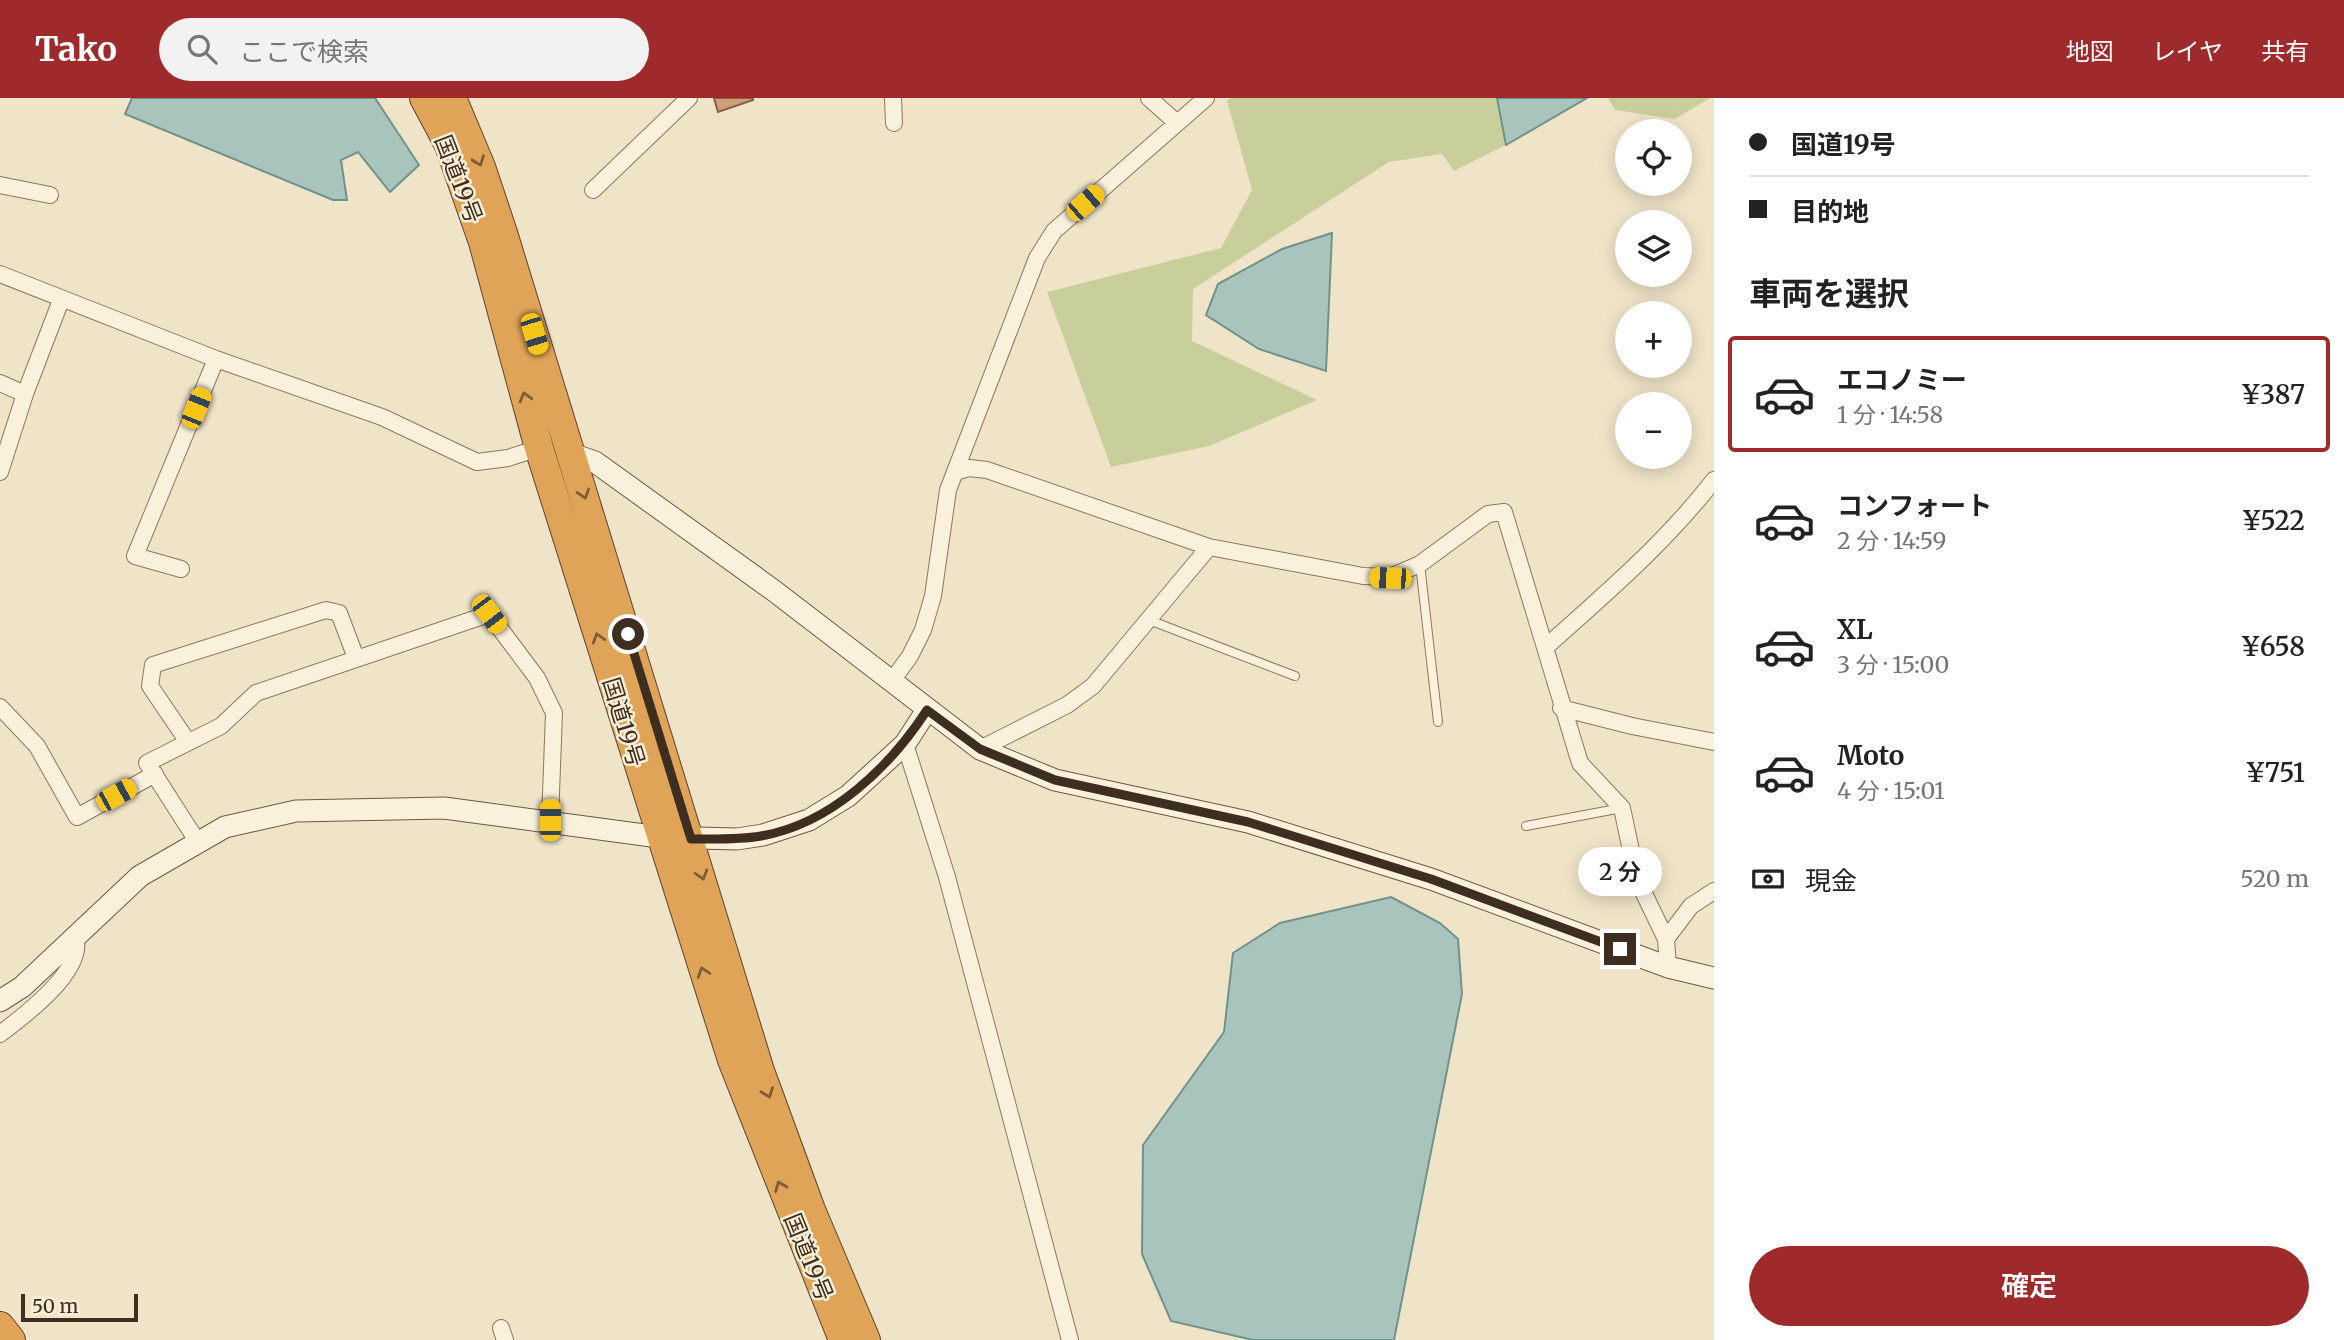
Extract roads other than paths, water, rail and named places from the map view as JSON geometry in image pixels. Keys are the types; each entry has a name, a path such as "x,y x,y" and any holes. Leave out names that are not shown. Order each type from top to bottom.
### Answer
{"highway":[{"name":"国道19号","path":"424,98 449,145 479,230 539,447 659,837 732,1060 843,1340"},
{"name":"国道19号","path":"452,98 492,197 760,1071 811,1210 866,1340"},
{"path":"0,1326 11,1340"}],"street":[{"path":"593,190 689,98"},
{"path":"893,98 894,123"},
{"path":"1149,98 1177,123"},
{"path":"891,682 910,656 933,596 948,490 1037,258 1054,231 1206,98"},
{"path":"0,185 50,195"},
{"path":"0,274 216,359 382,417 477,462 508,458 539,447"},
{"path":"0,472 3,449 61,300"},
{"path":"181,569 135,556 216,359"},
{"path":"0,383 25,394"},
{"path":"572,454 595,462 773,590 980,749 1055,780 1248,822 1431,879 1668,967 1714,978"},
{"path":"955,472 969,468 987,470 1209,547 1363,576 1390,578 1420,565 1488,514 1504,512 1546,646 1561,708 1580,763 1622,808 1637,879 1666,939 1668,967"},
{"path":"1546,646 1619,582 1693,507 1714,480"},
{"path":"980,749 1067,705 1093,686 1209,547"},
{"path":"188,742 150,685 153,665 326,610 339,613 356,658"},
{"path":"197,841 148,762 221,726 256,693 489,614 537,678 554,713 550,820"},
{"path":"0,707 37,746 77,817 155,774"},
{"path":"1561,708 1632,726 1714,742"},
{"path":"0,1001 22,987 140,876 225,827 296,811 444,807 659,837 691,839 763,835 809,820 848,796 905,744 927,710"},
{"path":"905,744 947,877 1070,1340"},
{"path":"1666,939 1691,906 1714,891"},
{"path":"0,1034 32,1011 66,972 76,958 78,947 75,937"}],"lane":[{"path":"1420,565 1438,722"},
{"path":"1149,620 1295,676"},
{"path":"1526,826 1622,808"}],"water":[{"path":"132,98 375,98 419,165 390,192 358,152 341,160 347,200 333,200 125,114"},
{"path":"1497,98 1587,98 1506,145"},
{"path":"1332,233 1326,371 1259,349 1206,315 1218,284 1282,249"},
{"path":"1391,897 1440,923 1458,939 1462,994 1394,1340 1253,1340 1171,1321 1142,1254 1143,1145 1224,1032 1233,953 1280,923"}]}
